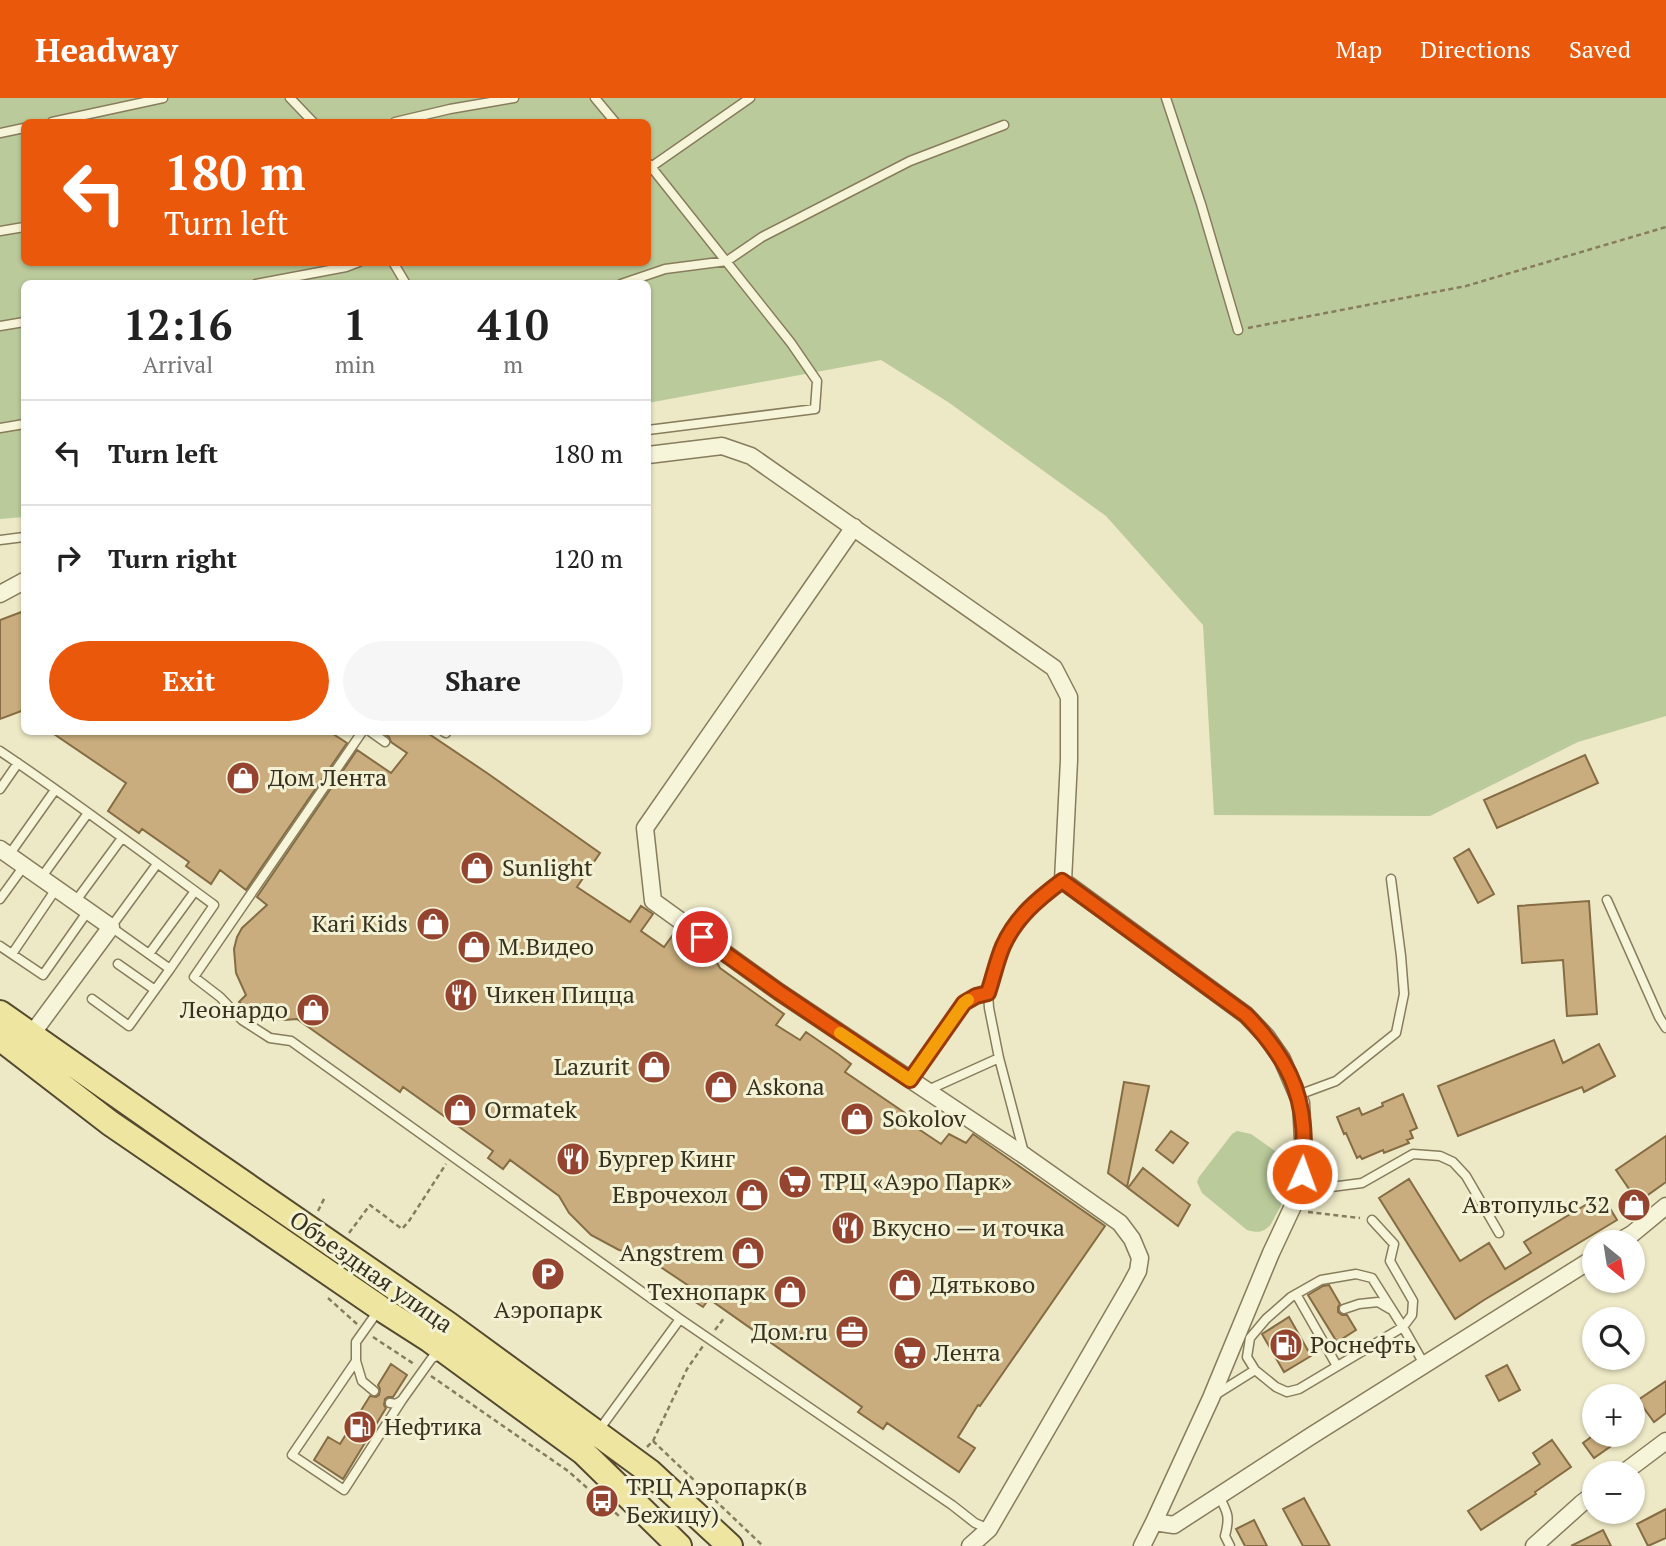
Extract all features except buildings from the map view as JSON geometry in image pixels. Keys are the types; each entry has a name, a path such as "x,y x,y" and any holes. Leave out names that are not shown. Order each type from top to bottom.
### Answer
{"main road":[{"name":"Объездная улица","path":"0,1013 16,1042 110,1123 447,1352 590,1443 649,1472 730,1546"},
{"name":"Объездная улица","path":"16,1042 449,1325 590,1443 679,1546"}],"street":[{"path":"651,455 722,446 751,456 1054,668 1069,697 1069,760 1062,881 1246,1015 1266,1036 1282,1059 1301,1103 1304,1157 1300,1191 1271,1253 1211,1398 1142,1546"},
{"path":"854,527 645,828 653,901 779,992 1025,1156 1120,1223 1132,1240 1140,1258 1138,1271 989,1529 970,1546"},
{"path":"0,594 21,583"},
{"path":"4,852 111,927 16,1042"},
{"path":"1637,1230 1666,1206"},
{"path":"1154,1522 1174,1525 1582,1266"},
{"path":"1639,1461 1666,1441"},
{"path":"1534,1546 1582,1502"}],"lane":[{"path":"66,119 163,98"},
{"path":"290,98 310,119"},
{"path":"408,119 514,98"},
{"path":"595,98 612,119"},
{"path":"651,165 750,98"},
{"path":"1166,98 1238,330"},
{"path":"633,280 665,269 727,261 762,237 910,161 1004,125"},
{"path":"0,133 21,129"},
{"path":"651,168 727,261 817,381 815,409 651,430"},
{"path":"0,231 21,227"},
{"path":"277,280 349,266"},
{"path":"0,326 21,322"},
{"path":"0,428 21,424"},
{"path":"0,540 21,537"},
{"path":"360,735 194,977 220,997 242,1020 270,1038 291,1041 680,1319 975,1523 989,1529"},
{"path":"375,735 385,742"},
{"path":"0,751 214,905 129,1026 92,999"},
{"path":"0,789 18,763"},
{"path":"4,852 55,790"},
{"path":"41,878 88,813"},
{"path":"0,946 43,975 122,838"},
{"path":"157,864 111,927 170,969"},
{"path":"0,899 24,866"},
{"path":"1298,1095 1336,1081 1396,1034 1404,995 1391,879"},
{"path":"1025,1156 999,1058 988,993 1003,946 1018,920 1037,899 1062,881"},
{"path":"12,954 56,889"},
{"path":"149,954 194,891"},
{"path":"1607,900 1666,1028"},
{"path":"118,964 155,990"},
{"path":"910,1080 964,1003 988,993"},
{"path":"926,1091 999,1058"},
{"path":"1300,1191 1362,1183 1413,1154 1440,1156 1453,1162 1466,1176 1499,1233"},
{"path":"1372,1220 1394,1244 1390,1261 1413,1301 1412,1315 1403,1327 1299,1389 1287,1392 1276,1387 1255,1370 1247,1357 1250,1338 1266,1319 1296,1294 1321,1280 1356,1274 1372,1278 1403,1327 1424,1364"},
{"path":"1296,1294 1338,1366"},
{"path":"1344,1309 1378,1301 1392,1310"},
{"path":"374,1391 362,1381 356,1361 356,1342 380,1308"},
{"path":"590,1443 680,1319"},
{"path":"1315,1326 1324,1321"},
{"path":"356,1361 292,1455 344,1490 432,1357 447,1352"},
{"path":"1211,1398 1255,1370"},
{"path":"390,1403 396,1404 402,1400"},
{"path":"1219,1496 1227,1512 1225,1536 1230,1546"}],"path":[{"path":"1238,330 1466,286 1666,228"},
{"path":"350,1233 370,1205 401,1229 452,1156"},
{"path":"317,1211 325,1197"},
{"path":"1291,1209 1372,1220"},
{"path":"724,1318 687,1369 653,1441 764,1546"}],"green space":[{"path":"0,98 1666,98 1666,716 1578,742 1430,816 1214,815 1203,625 1106,516 948,402 881,360 651,402 651,280 21,280 21,517 0,519"},
{"path":"1237,1131 1251,1134 1292,1163 1296,1173 1271,1224 1260,1232 1247,1230 1202,1193 1197,1182"}],"slow traffic":[{"path":"840,1033 910,1080 968,1000"}],"place":[{"name":"Дом Лента","path":"243,778"},
{"name":"Sunlight","path":"477,868"},
{"name":"Kari Kids","path":"433,924"},
{"name":"М.Видео","path":"474,947"},
{"name":"Чикен Пицца","path":"461,995"},
{"name":"Леонардо","path":"313,1010"},
{"name":"Lazurit","path":"654,1067"},
{"name":"Askona","path":"721,1087"},
{"name":"Ormatek","path":"460,1110"},
{"name":"Sokolov","path":"857,1119"},
{"name":"Бургер Кинг","path":"573,1159"},
{"name":"ТРЦ «Аэро Парк»","path":"795,1182"},
{"name":"Еврочехол","path":"752,1195"},
{"name":"Автопульс 32","path":"1634,1205"},
{"name":"Вкусно — и точка","path":"848,1228"},
{"name":"Angstrem","path":"748,1253"},
{"name":"Аэропарк","path":"548,1274"},
{"name":"Дятьково","path":"905,1285"},
{"name":"Технопарк","path":"790,1292"},
{"name":"Дом.ru","path":"852,1332"},
{"name":"Роснефть","path":"1286,1345"},
{"name":"Лента","path":"910,1353"},
{"name":"Нефтика","path":"360,1427"},
{"name":"ТРЦ Аэропарк(в Бежицу)","path":"602,1501"}],"route":[{"path":"702,937 910,1080 964,1003 988,993 1003,946 1018,920 1037,899 1062,881 1246,1015 1266,1036 1282,1059 1301,1103 1304,1157 1302,1174"}]}
